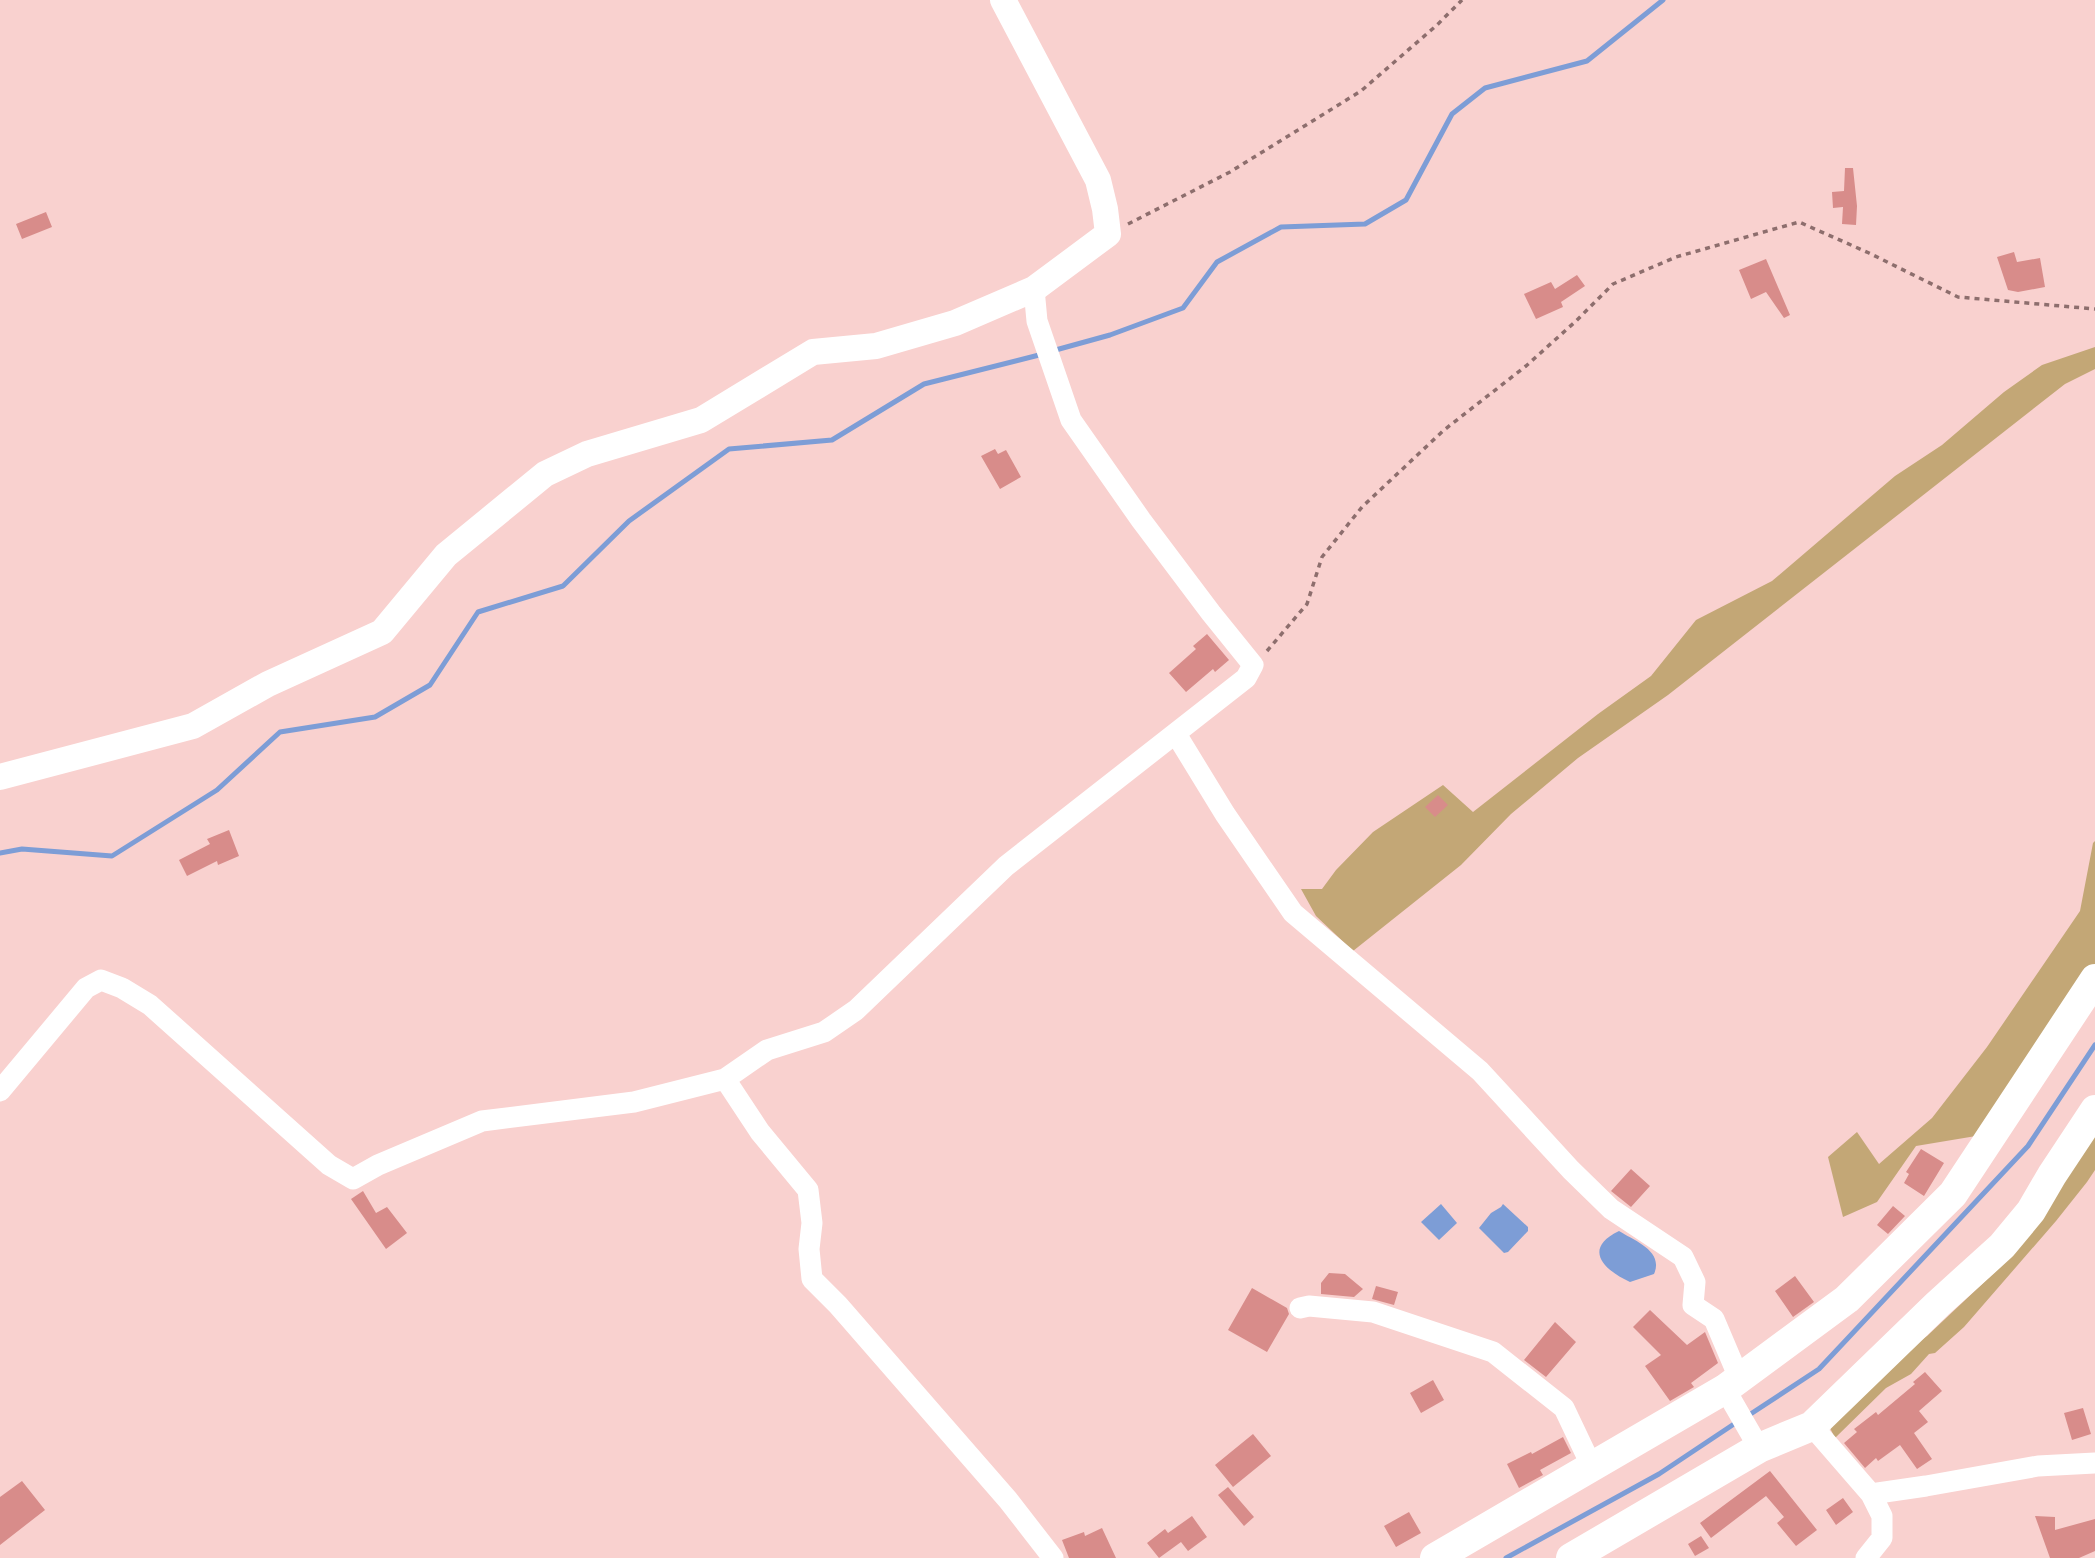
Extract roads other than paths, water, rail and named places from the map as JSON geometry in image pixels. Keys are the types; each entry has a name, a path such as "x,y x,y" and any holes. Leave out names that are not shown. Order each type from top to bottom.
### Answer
{"main road":[{"path":"1435,1558 1732,1384 1847,1299 1953,1194 2095,979"},
{"path":"1571,1558 1759,1448 1812,1426 2002,1246 2031,1212 2095,1110"}],"street":[{"path":"0,777 193,726 268,684 382,632 446,555 545,474 587,454 701,420 813,352 876,346 955,323 1034,289 1108,234 1098,180 1003,0"},
{"path":"0,1091 86,988 101,980 122,988 150,1005 329,1165 353,1179 377,1165 482,1121 634,1101 724,1079 767,1050 824,1032 856,1010 1006,866 1247,678 1253,665 1133,509 1071,420 1037,321 1034,289"},
{"path":"1176,734 1225,814 1293,913 1480,1072 1571,1170 1612,1209 1683,1257 1695,1282 1693,1305 1714,1319 1732,1384 1759,1448"},
{"path":"724,1079 760,1132 808,1190 813,1223 809,1249 811,1279 847,1315 999,1490 1054,1558"},
{"path":"1300,1308 1309,1306 1373,1312 1493,1352 1564,1408 1592,1467"},
{"path":"1812,1426 1871,1493 1882,1516 1882,1538 1866,1558"},
{"path":"1871,1493 1926,1486 2038,1465 2095,1463"}],"water":[{"path":"1441,1204 1457,1223 1439,1240 1421,1222"},
{"path":"1503,1204 1528,1227 1528,1231 1504,1253 1479,1228 1491,1213"},
{"path":"1619,1231 1652,1253 1656,1266 1654,1274 1630,1282 1605,1265 1599,1252 1601,1245"}],"waterway":[{"path":"1052,351 1110,335 1183,308 1217,262 1281,227 1365,224 1406,200 1452,114 1485,88 1587,61 1663,0"},
{"path":"0,853 22,849 112,856 217,790 280,732 375,717 430,685 478,612 563,586 629,521 729,449 832,440 924,384 1043,354"},
{"path":"1746,1417 1819,1369 2028,1146 2095,1045"},
{"path":"1506,1558 1659,1474 1737,1422"}]}
